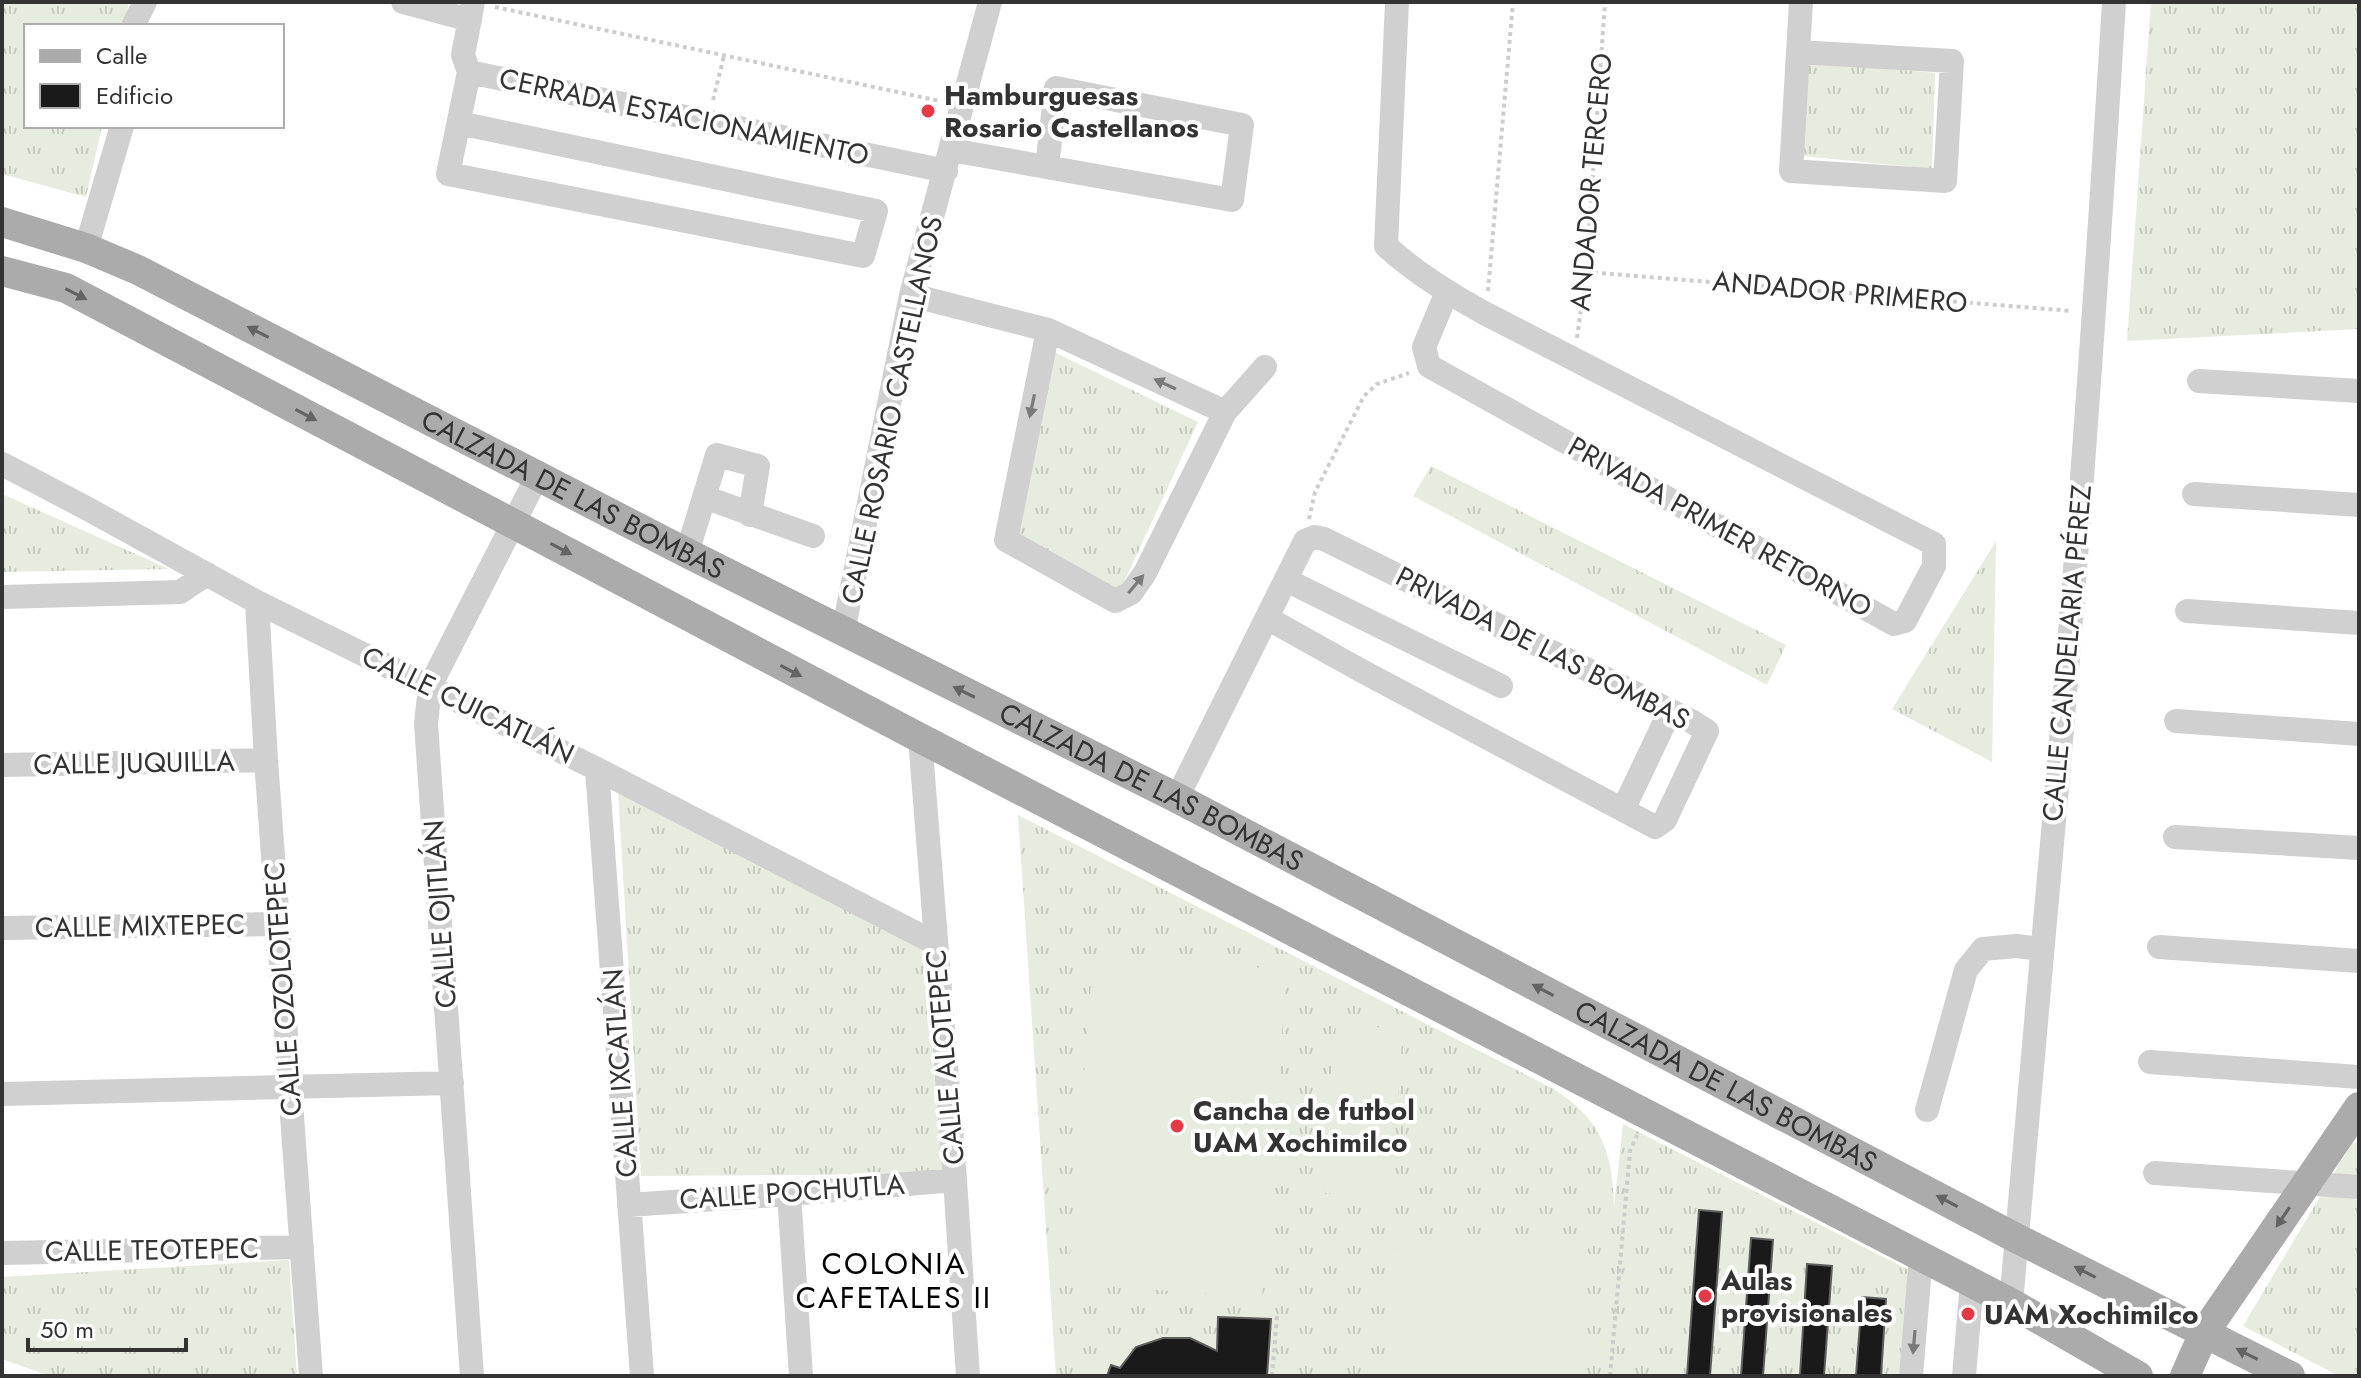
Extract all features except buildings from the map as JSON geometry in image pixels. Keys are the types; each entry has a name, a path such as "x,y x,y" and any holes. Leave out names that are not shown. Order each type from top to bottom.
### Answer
{"main road":[{"name":"CALZADA DE LAS BOMBAS","path":"2,222 86,248 152,277 537,477 1177,798 2016,1238 2290,1376"},
{"name":"CALZADA DE LAS BOMBAS","path":"2,271 66,288 920,738 1972,1282 2138,1376"},
{"path":"2185,1376 2204,1333 2359,1107"}],"street":[{"path":"134,24 145,2"},
{"path":"403,2 472,8 463,55 469,72"},
{"name":"CALLE ROSARIO CASTELLANOS","path":"843,632 911,295 990,2"},
{"name":"PRIVADA PRIMER RETORNO","path":"1397,2 1386,246 1447,292 1486,314 1934,544 1934,566 1905,621 1894,624 1429,366"},
{"path":"1798,52 1952,61 1945,181 1791,171 1798,52 1801,2"},
{"name":"CALLE CANDELARIA PÉREZ","path":"2011,1303 2095,313 2114,2"},
{"name":"CERRADA ESTACIONAMIENTO","path":"459,123 876,211 863,256 448,174 469,72 708,121 948,160 1047,167 1232,200 1242,125 1056,88 1047,167"},
{"path":"86,248 121,128"},
{"path":"1429,366 1424,347 1447,292"},
{"path":"911,295 1048,330 1225,412"},
{"path":"1048,330 1006,540 1115,601 1131,593 1145,573 1225,412 1265,367"},
{"path":"2199,381 2359,391"},
{"path":"687,553 717,455 758,466 750,515"},
{"name":"CALLE CUICATLÁN","path":"2,464 257,602 597,769 935,943"},
{"name":"CALLE OJITLÁN","path":"472,1376 426,724 430,686 537,477"},
{"path":"2194,494 2359,505"},
{"path":"704,497 813,536"},
{"name":"PRIVADA DE LAS BOMBAS","path":"1267,618 1655,827 1665,820 1707,731 1324,539 1315,537 1305,541"},
{"path":"1177,798 1305,541"},
{"path":"2,597 180,592 207,574"},
{"path":"1286,580 1501,686"},
{"name":"CALLE OZOLOTEPEC","path":"257,602 311,1376"},
{"path":"2187,611 2359,623"},
{"path":"1623,810 1670,711"},
{"path":"2176,721 2359,734"},
{"name":"CALLE ALOTEPEC","path":"920,738 968,1376"},
{"name":"CALLE JUQUILLA","path":"2,765 266,760"},
{"name":"CALLE IXCATLÁN","path":"597,769 642,1376"},
{"path":"2175,837 2359,848"},
{"name":"CALLE MIXTEPEC","path":"2,928 279,924"},
{"path":"1927,1110 1966,970 1983,949 2016,946 2041,949"},
{"path":"2159,947 2359,961"},
{"path":"2150,1062 2359,1077"},
{"path":"2,1094 452,1083"},
{"path":"2155,1173 2359,1187"},
{"name":"CALLE POCHUTLA","path":"629,1205 955,1180"},
{"path":"789,1194 801,1376"},
{"name":"CALLE TEOTEPEC","path":"2,1253 302,1247"},
{"path":"1911,1376 1921,1256"},
{"path":"1964,1376 1972,1282"}],"path":[{"path":"1486,314 1513,2"},
{"name":"ANDADOR TERCERO","path":"1574,361 1586,272 1605,2"},
{"path":"472,8 962,105"},
{"path":"708,121 724,56"},
{"name":"ANDADOR PRIMERO","path":"1586,272 2095,313"},
{"path":"1305,541 1315,492 1364,396 1377,384 1429,366"},
{"path":"1610,1376 1630,1151 1649,1115"},
{"path":"1272,1376 1277,1316"}],"green space":[{"path":"2,2 129,2 124,24 24,24 24,128 102,128 86,197 2,174"},
{"path":"2151,2 2359,2 2359,329 2127,341"},
{"path":"1806,61 1935,73 1932,169 1803,156"},
{"path":"1054,352 1198,422 1118,595 1012,538"},
{"path":"1431,466 1786,645 1767,685 1413,496"},
{"path":"2,494 169,569 2,572"},
{"path":"1996,541 1992,762 1892,709"},
{"path":"618,791 922,946 944,1174 641,1176"},
{"path":"1018,815 1554,1089 1583,1112 1601,1138 1611,1169 1614,1206 1623,1124 1909,1270 1899,1376 1056,1376"},
{"name":"Cancha de futbol UAM Xochimilco","path":"1093,955 1287,970 1262,1298 1068,1283"},
{"path":"1336,1024 1403,1029 1390,1198 1323,1193"},
{"path":"2359,1142 2359,1376 2339,1376 2243,1326 2352,1143"},
{"name":"Cancha de futbol UAM Xochimilco","path":"1397,1232 1588,1248 1576,1376 1384,1376"},
{"path":"289,1260 297,1376 50,1376 2,1359 2,1277"}],"place":[{"name":"Hamburguesas Rosario Castellanos","path":"928,111"},
{"name":"Cancha de futbol UAM Xochimilco","path":"1177,1126"},
{"name":"Aulas provisionales","path":"1705,1296"},
{"name":"UAM Xochimilco","path":"1968,1314"}],"district":[{"name":"COLONIA CAFETALES II","path":"894,1280"}]}
